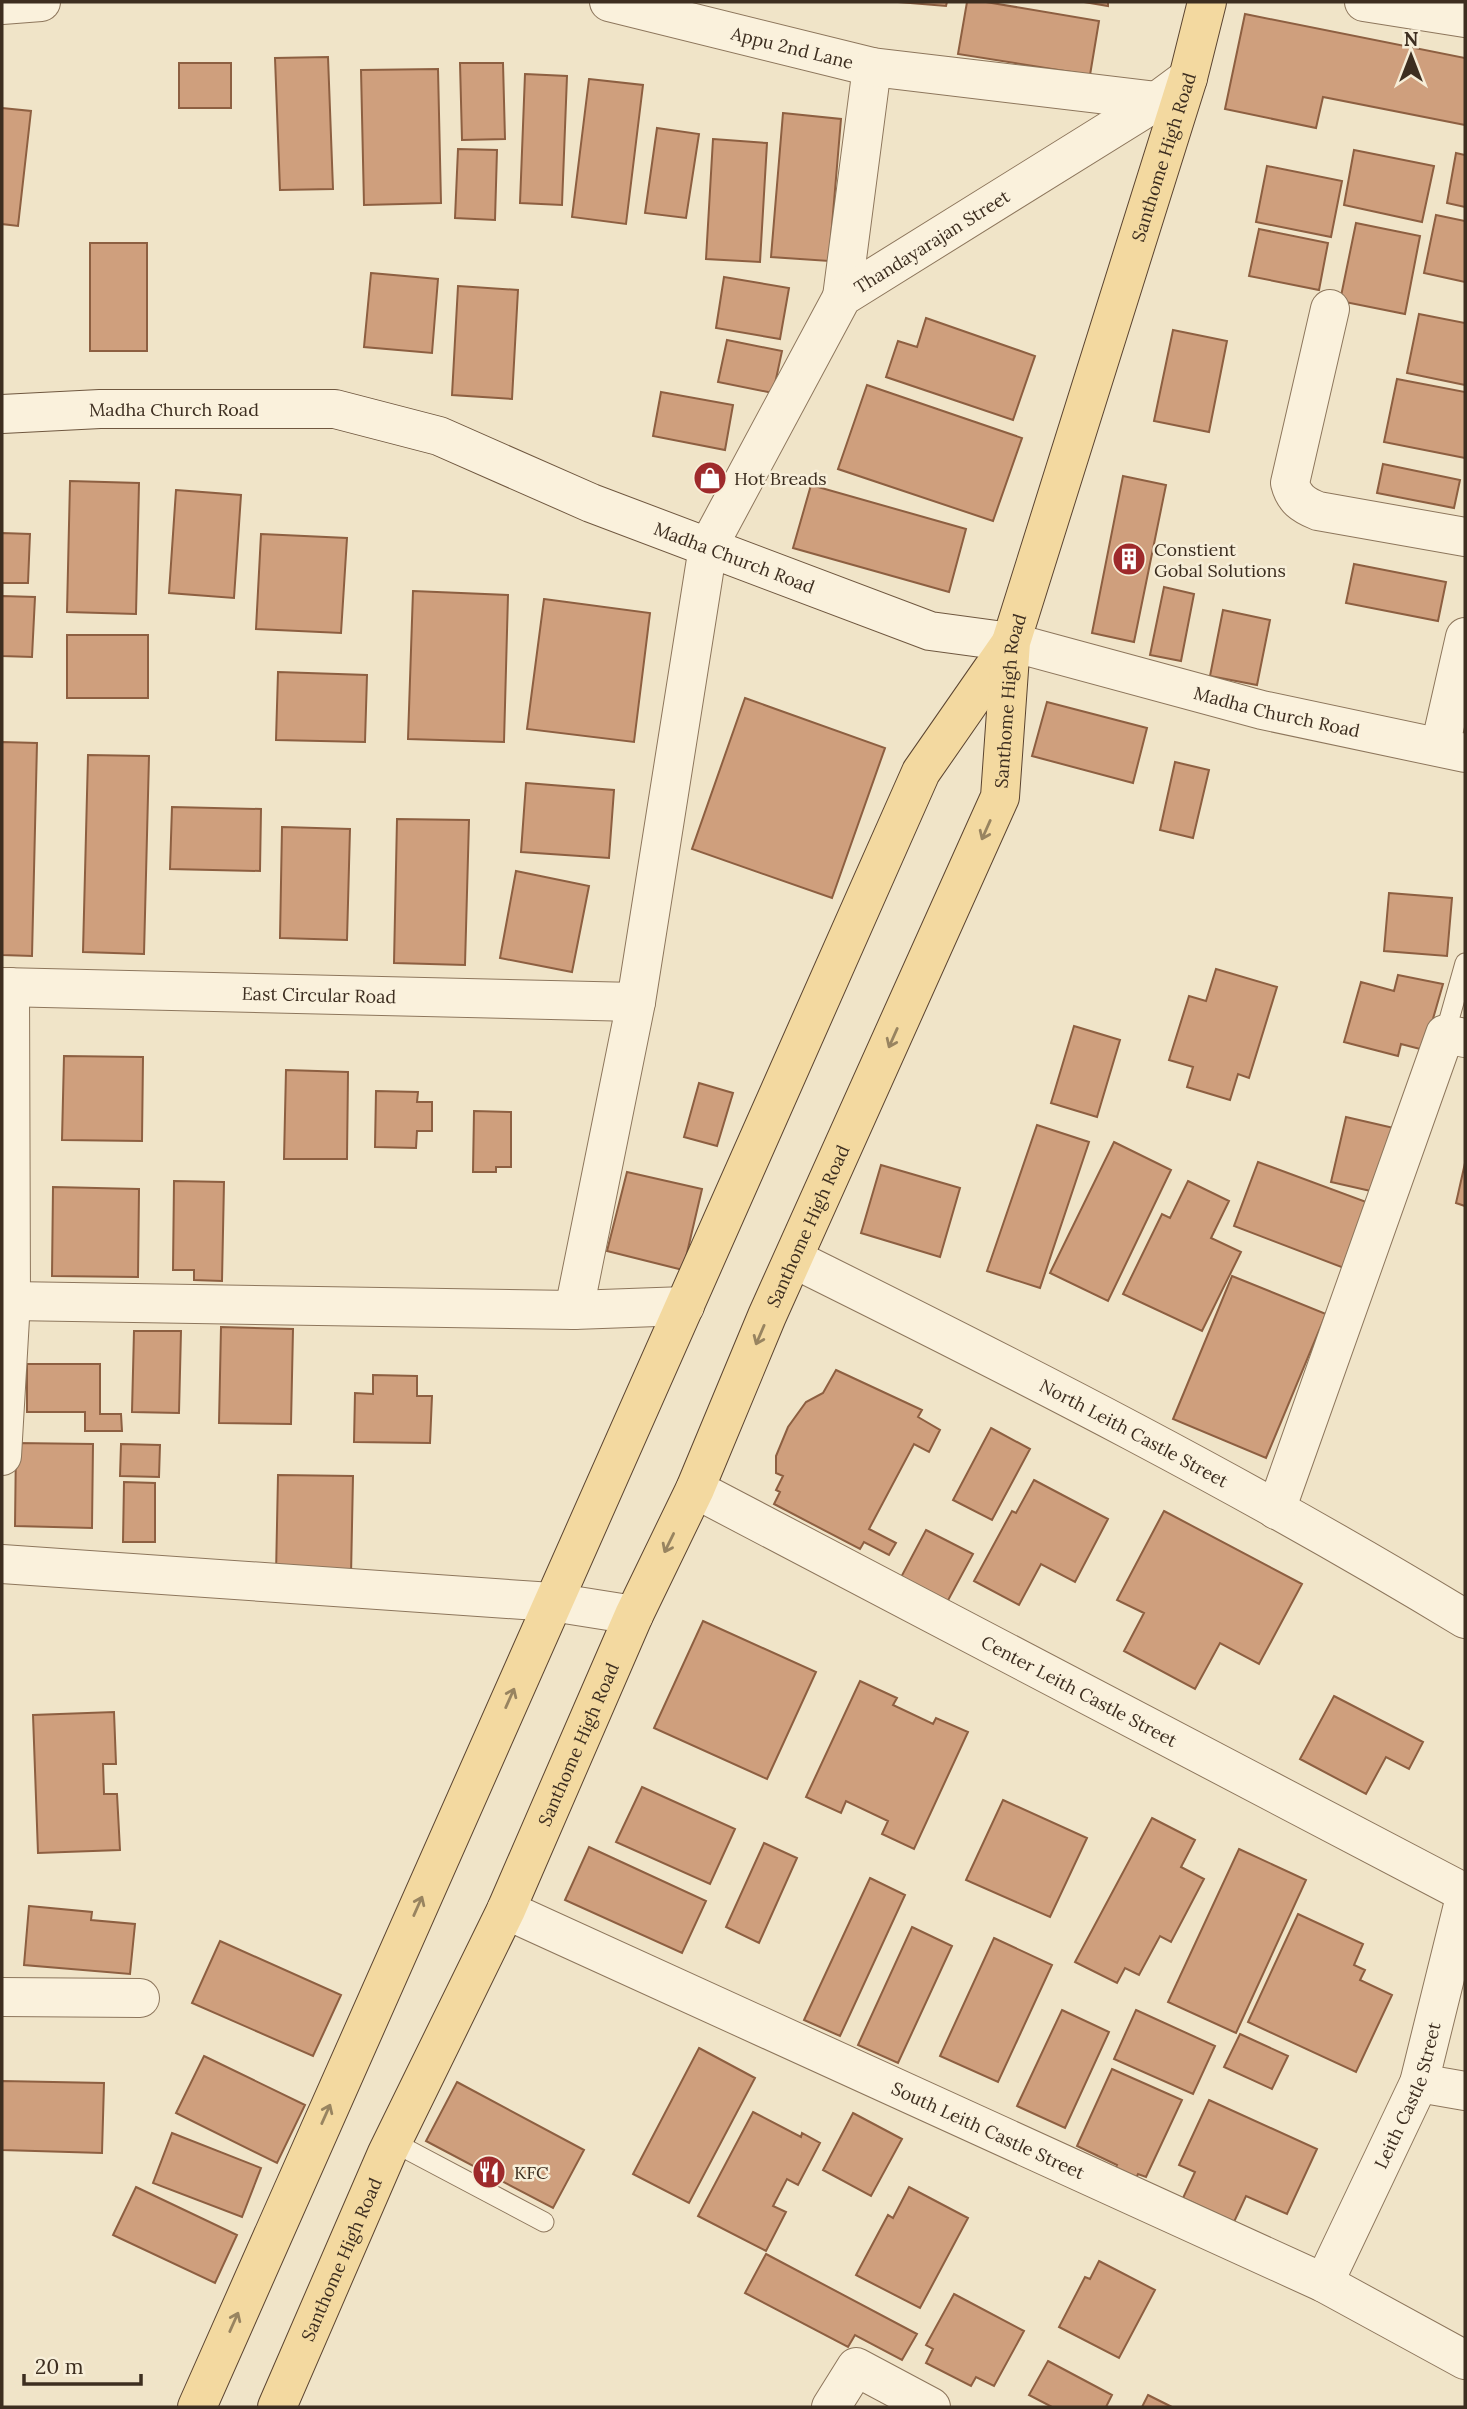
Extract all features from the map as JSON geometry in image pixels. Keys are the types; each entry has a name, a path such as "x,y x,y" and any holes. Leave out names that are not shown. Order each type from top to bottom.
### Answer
{"main road":[{"name":"Santhome High Road","path":"277,2407 393,2142 506,1910 634,1615 695,1489 794,1259 1000,797 1011,642 1188,78 1207,2"},
{"path":"197,2407 921,772 1011,642"}],"street":[{"path":"2,5 41,2"},
{"name":"Appu 2nd Lane","path":"609,2 872,67 842,298"},
{"path":"1364,2 1465,18"},
{"path":"872,67 1157,101"},
{"name":"Thandayarajan Street","path":"573,1310 636,1002 708,547 842,298 1157,101 1188,78"},
{"path":"1330,309 1290,483 1292,492 1298,500 1318,511 1465,537"},
{"name":"Madha Church Road","path":"2,414 100,409 335,409 439,436 591,503 930,631 1011,642 1262,710 1453,750"},
{"path":"1453,750 1465,638"},
{"path":"2,1456 12,1301 6,987"},
{"name":"East Circular Road","path":"6,987 636,1002"},
{"path":"1276,1510 1455,1036"},
{"name":"North Leith Castle Street","path":"794,1259 1037,1379 1359,1554 1465,1619"},
{"path":"12,1301 573,1310 685,1306"},
{"name":"Center Leith Castle Street","path":"695,1489 1465,1895"},
{"path":"2,1564 552,1602 634,1615"},
{"name":"Leith Castle Street","path":"1324,2283 1419,2083 1465,1895"},
{"name":"South Leith Castle Street","path":"506,1910 1324,2283 1465,2360"},
{"path":"2,1997 140,1998"},
{"path":"1419,2083 1465,2091"},
{"path":"831,2407 856,2367 931,2407"}],"lane":[{"path":"1455,1036 1465,963"},
{"path":"393,2142 544,2222"}],"building":[{"path":"898,2 947,2 946,6"},
{"path":"967,2 986,2 1099,21 1090,75 958,54"},
{"path":"1084,2 1108,2 1108,6"},
{"path":"1245,14 1465,58 1465,125 1323,97 1316,128 1225,109"},
{"path":"328,57 333,189 280,190 275,58"},
{"path":"179,63 231,63 231,108 179,108"},
{"path":"460,63 503,63 505,139 462,140"},
{"path":"438,69 441,203 364,205 361,70"},
{"path":"525,74 567,76 562,205 520,203"},
{"path":"589,79 643,85 626,224 572,217"},
{"path":"2,108 31,111 18,226 2,224"},
{"path":"783,113 841,119 829,261 771,257"},
{"path":"657,128 699,134 686,218 645,213"},
{"path":"713,139 767,143 760,262 706,259"},
{"path":"458,149 497,150 495,220 455,218"},
{"path":"1354,150 1434,166 1422,222 1344,205"},
{"path":"1456,153 1465,155 1465,207 1447,203"},
{"path":"1267,166 1342,181 1331,237 1256,222"},
{"path":"1436,215 1465,221 1465,282 1424,273"},
{"path":"1356,223 1420,236 1405,314 1340,301"},
{"path":"1259,229 1328,243 1319,290 1249,276"},
{"path":"90,243 147,243 147,351 90,351"},
{"path":"371,273 438,279 432,353 364,347"},
{"path":"724,277 789,288 780,339 716,328"},
{"path":"458,286 518,290 512,399 452,395"},
{"path":"1419,314 1465,323 1465,385 1407,373"},
{"path":"926,318 1035,356 1013,420 886,377 898,341 917,347"},
{"path":"1173,330 1227,341 1209,432 1154,421"},
{"path":"727,340 782,351 773,393 718,382"},
{"path":"1397,379 1465,392 1465,458 1384,442"},
{"path":"867,385 1022,438 993,521 838,469"},
{"path":"661,392 733,405 725,450 653,436"},
{"path":"1383,464 1460,480 1454,508 1377,493"},
{"name":"Constient Gobal Solutions","path":"1123,476 1166,485 1134,642 1092,633"},
{"path":"70,481 139,483 136,614 67,612"},
{"path":"811,485 966,529 949,592 793,548"},
{"path":"176,490 241,495 234,598 169,593"},
{"path":"2,533 30,534 28,583 2,583"},
{"path":"261,534 347,538 341,633 256,629"},
{"path":"1354,564 1446,582 1438,621 1346,603"},
{"path":"1164,587 1194,594 1181,661 1150,655"},
{"path":"413,591 508,595 504,742 408,739"},
{"path":"2,596 35,597 32,657 2,656"},
{"path":"544,599 650,613 634,742 527,729"},
{"path":"1223,610 1270,620 1257,685 1210,676"},
{"path":"67,635 148,635 148,698 67,698"},
{"path":"278,672 367,675 365,742 276,740"},
{"path":"745,698 885,748 832,898 692,849"},
{"path":"1047,702 1147,728 1133,783 1032,756"},
{"path":"2,742 37,743 32,956 2,955"},
{"path":"88,755 149,756 144,954 83,952"},
{"path":"1175,762 1209,770 1193,838 1160,830"},
{"path":"526,783 614,790 609,858 521,852"},
{"path":"172,807 261,809 260,871 170,869"},
{"path":"397,819 469,820 465,965 394,963"},
{"path":"282,827 350,829 347,940 280,938"},
{"path":"516,871 589,886 572,972 500,958"},
{"path":"1389,893 1452,898 1447,956 1384,951"},
{"path":"1216,969 1277,987 1249,1078 1238,1074 1230,1100 1187,1087 1193,1067 1169,1060 1189,996 1206,1001"},
{"path":"1398,975 1443,984 1424,1050 1401,1044 1398,1056 1344,1042 1361,982 1394,991"},
{"path":"1074,1026 1120,1040 1097,1117 1051,1103"},
{"path":"64,1056 143,1057 142,1141 62,1140"},
{"path":"286,1070 348,1072 347,1159 284,1159"},
{"path":"699,1083 733,1093 717,1146 684,1137"},
{"path":"376,1091 418,1092 417,1102 432,1102 432,1131 417,1131 416,1148 375,1147"},
{"path":"474,1111 511,1112 511,1167 496,1167 496,1172 473,1172"},
{"path":"1346,1117 1398,1129 1384,1194 1331,1182"},
{"path":"1037,1125 1089,1142 1040,1288 987,1271"},
{"path":"1114,1142 1171,1170 1108,1301 1050,1273"},
{"path":"1258,1162 1369,1203 1344,1268 1234,1226"},
{"path":"1465,1163 1465,1206 1456,1203"},
{"path":"881,1165 960,1188 940,1257 861,1233"},
{"path":"627,1172 702,1189 683,1270 607,1251"},
{"path":"174,1181 224,1182 222,1281 194,1280 194,1270 173,1270"},
{"path":"1188,1181 1229,1201 1211,1238 1241,1252 1202,1331 1123,1294 1162,1214 1170,1218"},
{"path":"53,1187 139,1189 138,1277 52,1276"},
{"path":"1232,1276 1326,1314 1266,1458 1173,1419"},
{"path":"221,1327 293,1329 291,1424 219,1423"},
{"path":"134,1331 181,1331 179,1413 132,1412"},
{"path":"27,1364 100,1364 100,1414 121,1414 122,1431 85,1431 85,1412 27,1412"},
{"path":"836,1370 922,1410 918,1417 940,1430 929,1452 914,1444 869,1529 896,1543 889,1555 864,1542 860,1549 774,1504 780,1492 776,1490 783,1476 776,1473 776,1456 788,1427 806,1402 823,1393"},
{"path":"373,1375 417,1376 417,1396 432,1396 430,1443 354,1442 355,1393 373,1394"},
{"path":"991,1428 1030,1449 992,1520 953,1500"},
{"path":"16,1443 93,1444 92,1528 15,1526"},
{"path":"121,1444 160,1445 159,1477 120,1476"},
{"path":"278,1475 353,1476 351,1576 276,1575"},
{"path":"1034,1480 1108,1519 1075,1582 1041,1564 1019,1605 974,1581 1012,1511 1016,1513"},
{"path":"124,1482 155,1483 155,1542 123,1542"},
{"path":"1164,1511 1302,1584 1259,1664 1220,1643 1195,1689 1124,1651 1144,1613 1117,1600"},
{"path":"926,1530 973,1554 945,1606 899,1581"},
{"path":"703,1621 816,1672 767,1779 654,1728"},
{"path":"860,1681 897,1698 893,1705 933,1724 936,1718 968,1732 914,1849 882,1834 888,1821 846,1801 841,1813 806,1797"},
{"path":"1334,1696 1423,1742 1409,1769 1386,1757 1366,1794 1300,1759"},
{"path":"114,1712 116,1764 103,1764 104,1794 117,1794 120,1850 38,1853 33,1715"},
{"path":"642,1787 735,1829 710,1884 616,1842"},
{"path":"1003,1800 1087,1838 1050,1917 966,1880"},
{"path":"1152,1818 1195,1840 1181,1867 1204,1879 1171,1942 1160,1936 1139,1975 1125,1968 1117,1983 1075,1962"},
{"path":"764,1843 797,1858 759,1943 726,1927"},
{"path":"589,1847 706,1901 682,1953 565,1900"},
{"path":"1239,1849 1306,1880 1236,2033 1168,2002"},
{"path":"870,1878 905,1895 840,2036 804,2020"},
{"path":"29,1906 92,1912 91,1920 135,1924 130,1974 24,1965"},
{"path":"1298,1914 1363,1944 1354,1965 1365,1970 1360,1980 1392,1995 1356,2072 1248,2022"},
{"path":"912,1927 952,1946 898,2063 858,2045"},
{"path":"994,1938 1052,1965 998,2082 940,2056"},
{"path":"220,1941 341,1995 313,2056 192,2003"},
{"path":"1062,2010 1109,2032 1065,2128 1017,2106"},
{"path":"1136,2010 1215,2046 1193,2094 1114,2059"},
{"path":"1240,2034 1288,2056 1272,2089 1224,2067"},
{"path":"699,2048 755,2078 689,2203 633,2174"},
{"path":"204,2056 305,2105 277,2163 176,2113"},
{"path":"1112,2069 1182,2100 1146,2177 1138,2174 1134,2182 1113,2173 1117,2165 1077,2146"},
{"path":"2,2081 104,2083 102,2153 2,2150"},
{"path":"457,2082 584,2150 553,2208 426,2141"},
{"path":"1209,2100 1317,2149 1287,2214 1246,2196 1234,2222 1183,2198 1195,2172 1179,2165"},
{"path":"753,2112 801,2137 802,2133 820,2143 798,2185 787,2179 773,2206 786,2212 766,2251 698,2216"},
{"path":"853,2113 902,2139 871,2196 823,2170"},
{"path":"172,2133 261,2168 242,2217 153,2183"},
{"path":"136,2187 237,2235 215,2283 113,2235"},
{"path":"909,2187 968,2218 920,2308 856,2275 888,2215 893,2218"},
{"path":"766,2254 917,2334 902,2360 855,2335 848,2347 745,2293"},
{"path":"1099,2261 1155,2290 1119,2358 1059,2327 1085,2277 1090,2279"},
{"path":"954,2294 1024,2331 994,2386 976,2377 971,2386 926,2363 933,2349 926,2345"},
{"path":"1048,2361 1112,2395 1106,2407 1052,2407 1029,2395"},
{"path":"1148,2395 1172,2407 1142,2407"}],"place":[{"name":"Hot Breads","path":"710,478"},
{"name":"Constient Gobal Solutions","path":"1129,559"},
{"name":"KFC","path":"489,2172"}]}
